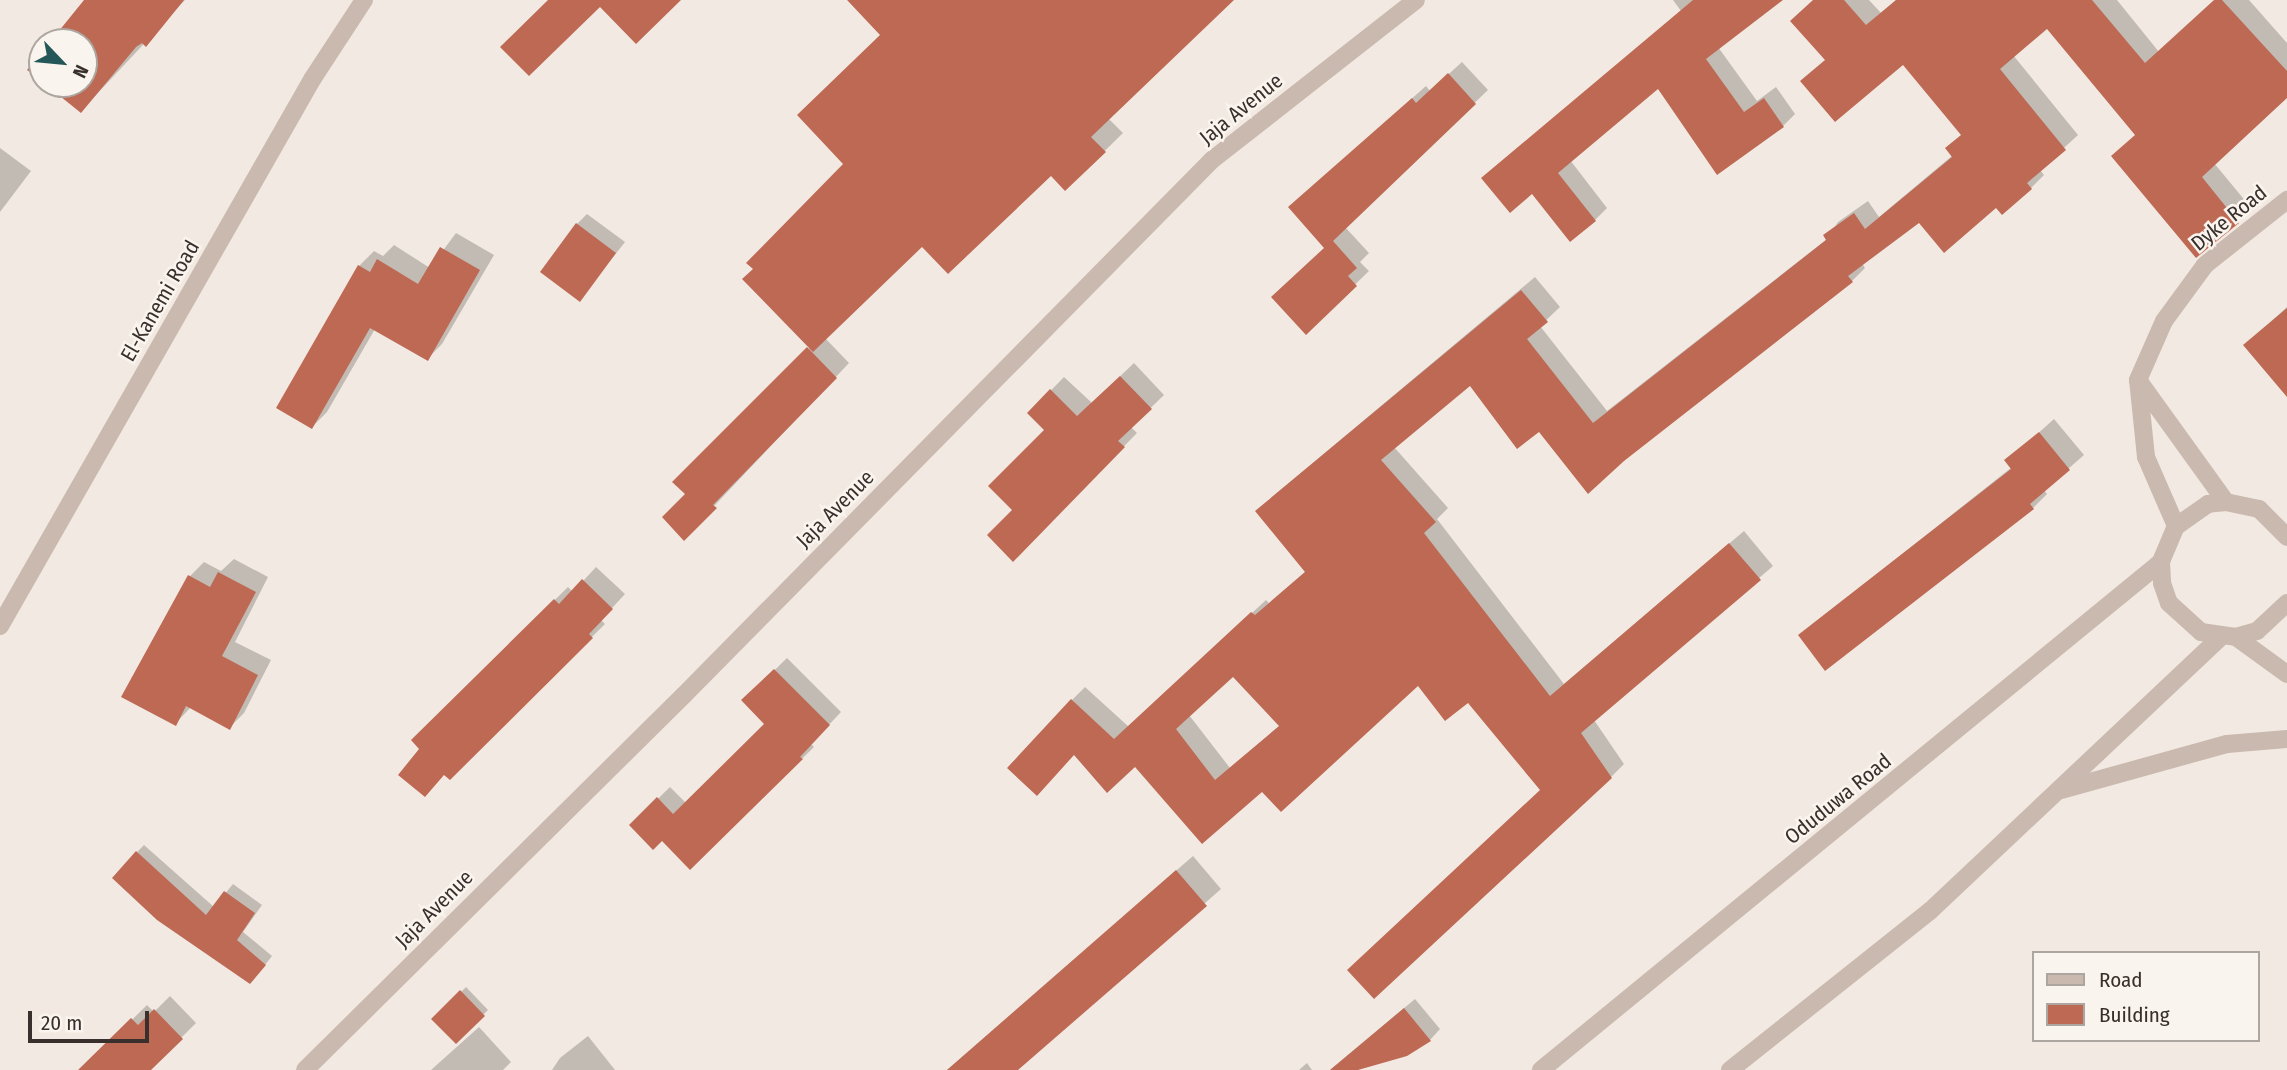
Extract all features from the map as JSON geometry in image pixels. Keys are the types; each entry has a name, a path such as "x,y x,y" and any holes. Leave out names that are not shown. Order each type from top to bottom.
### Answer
{"street":[{"name":"El-Kanemi Road","path":"0,626 313,78 364,0"},
{"name":"Jaja Avenue","path":"305,1070 684,695 1212,160 1416,0"},
{"name":"Dyke Road","path":"2138,380 2164,321 2205,265 2287,200"},
{"path":"2138,380 2226,502"},
{"path":"2138,380 2147,457 2176,526"},
{"path":"2287,537 2259,509 2226,502 2208,505 2176,526 2161,562 2162,583 2182,620 2201,632 2229,637 2257,631 2287,603"},
{"name":"Oduduwa Road","path":"1541,1070 2161,562"},
{"path":"2229,637 2287,674"},
{"path":"1730,1070 1930,911 2057,791 2229,637"},
{"path":"2057,791 2227,744 2287,739"}],"building":[{"path":"84,0 184,0 146,47 142,43 136,47 98,93 98,28 61,28"},
{"path":"548,0 681,0 636,44 600,7 529,76 500,47"},
{"path":"847,0 1234,0 1091,137 1106,152 1065,191 1051,176 948,274 922,247 813,352 742,279 753,269 746,263 843,164 797,115 880,35"},
{"path":"1693,0 1783,0 1706,59 1744,112 1764,98 1784,127 1717,175 1658,89 1558,173 1596,221 1570,242 1532,194 1510,213 1481,178"},
{"path":"1813,0 1844,0 1866,25 1896,0 2092,0 2145,63 2214,0 2222,0 2287,71 2287,98 2202,177 2239,223 2196,258 2111,156 2135,135 2047,29 2000,69 2066,150 2027,183 2032,189 2002,215 1996,208 1944,253 1919,223 1848,276 1853,282 1624,461 1588,494 1539,432 1517,449 1470,386 1381,460 1436,522 1424,533 1550,696 1729,543 1761,580 1581,733 1612,778 1374,999 1347,970 1540,790 1468,703 1445,721 1418,686 1281,812 1262,792 1202,844 1135,767 1107,793 1074,755 1037,796 1007,768 1071,699 1114,739 1251,612 1255,615 1305,572 1255,511 1521,290 1548,322 1527,339 1593,423 1826,240 1823,235 1854,213 1865,229 1952,157 1945,148 1961,135 1903,65 1835,122 1800,81 1825,60 1790,21","holes":["1233,677 1279,726 1215,780 1176,729"]},
{"path":"1448,73 1476,104 1333,241 1357,268 1348,276 1357,286 1306,335 1271,297 1324,248 1288,207 1412,98 1416,103"},
{"path":"62,98 94,98 81,113"},
{"path":"576,223 616,253 580,302 540,272"},
{"path":"440,247 480,270 428,361 370,328 312,429 276,408 358,265 370,272 377,259 418,284"},
{"path":"2287,308 2287,397 2243,345"},
{"path":"807,347 837,378 713,505 717,508 684,541 662,517 685,494 672,482"},
{"path":"1120,376 1152,409 1118,441 1125,447 1013,562 987,535 1012,510 988,486 1044,430 1027,413 1050,389 1077,416"},
{"path":"2039,432 2070,470 2030,504 2034,509 1825,671 1798,635 2011,469 2004,460"},
{"path":"218,572 256,592 222,656 258,675 230,730 186,706 176,726 121,697 188,575 210,587"},
{"path":"582,579 613,609 589,634 593,638 450,780 444,775 425,797 398,775 419,749 411,740 554,599 559,604"},
{"path":"774,669 830,725 800,757 803,759 690,870 662,841 653,850 629,825 657,797 673,814 764,724 741,700"},
{"path":"136,851 206,915 224,891 255,913 237,940 266,965 250,984 157,920 112,878"},
{"path":"1176,870 1207,906 1018,1070 947,1070"},
{"path":"460,990 485,1016 456,1044 431,1019"},
{"path":"1404,1008 1431,1041 1407,1056 1358,1070 1330,1070"},
{"path":"154,1009 183,1039 151,1070 78,1070 131,1018 138,1025"}]}
